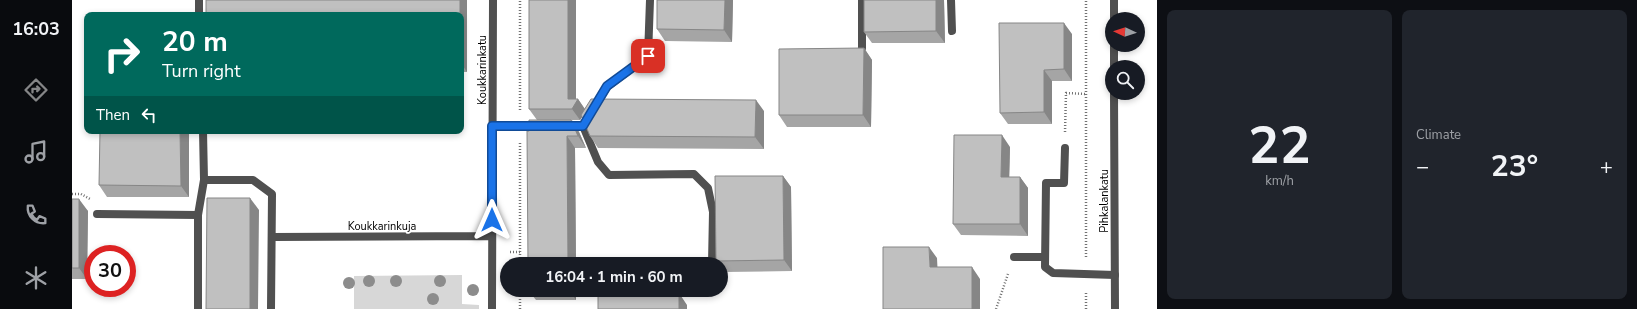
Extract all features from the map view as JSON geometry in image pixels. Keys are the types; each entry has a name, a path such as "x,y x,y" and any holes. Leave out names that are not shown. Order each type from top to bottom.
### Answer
{"street":[{"path":"199,0 200,12"},
{"name":"Koukkarinkatu","path":"492,309 493,0"},
{"path":"650,0 648,56 607,86 587,119 598,162 609,175 694,174 708,188 713,212 712,257"},
{"path":"862,0 862,48"},
{"path":"951,0 952,31"},
{"path":"1114,0 1114,12"},
{"name":"Pihkalankatu","path":"1114,100 1115,309"},
{"path":"492,126 555,126 587,119"},
{"path":"198,309 198,215 204,180 203,134"},
{"path":"1065,148 1064,183 1046,183 1045,267 1053,273 1115,275"},
{"path":"204,180 253,180 272,194 270,309"},
{"path":"97,214 198,215"},
{"name":"Koukkarinkuja","path":"272,237 492,236"},
{"path":"1014,257 1045,257"}],"path":[{"path":"1086,0 1086,309"},
{"path":"1065,148 1066,93 1086,94"},
{"path":"996,309 1014,257"},
{"path":"520,297 520,309"}],"shaded area":[{"path":"462,275 462,304 479,305 479,309 354,309 354,276"}],"building":[{"path":"206,0 460,0 460,12 206,12"},
{"path":"529,0 568,0 568,99 578,99 572,109 529,109"},
{"path":"657,0 725,0 724,30 657,29"},
{"path":"864,0 936,0 936,31 864,32"},
{"path":"999,23 1064,23 1064,69 1044,70 1044,112 1000,113"},
{"path":"864,48 863,115 779,115 779,49"},
{"path":"591,99 756,100 755,137 590,136 581,115"},
{"path":"529,120 571,120 578,136 567,136 568,257 528,257 527,131 529,131"},
{"path":"100,134 180,134 181,186 99,185"},
{"path":"954,135 1002,135 1001,177 1020,177 1020,224 953,224"},
{"path":"715,176 783,176 784,260 728,261 728,257 716,257"},
{"path":"207,198 250,198 250,309 206,309"},
{"path":"72,199 79,199 79,268 72,268"},
{"path":"883,247 929,247 930,267 972,267 972,309 883,309"},
{"path":"598,297 679,297 679,309 598,309"}],"route":[{"path":"492,220 492,126 583,126 607,86 648,56"}]}
